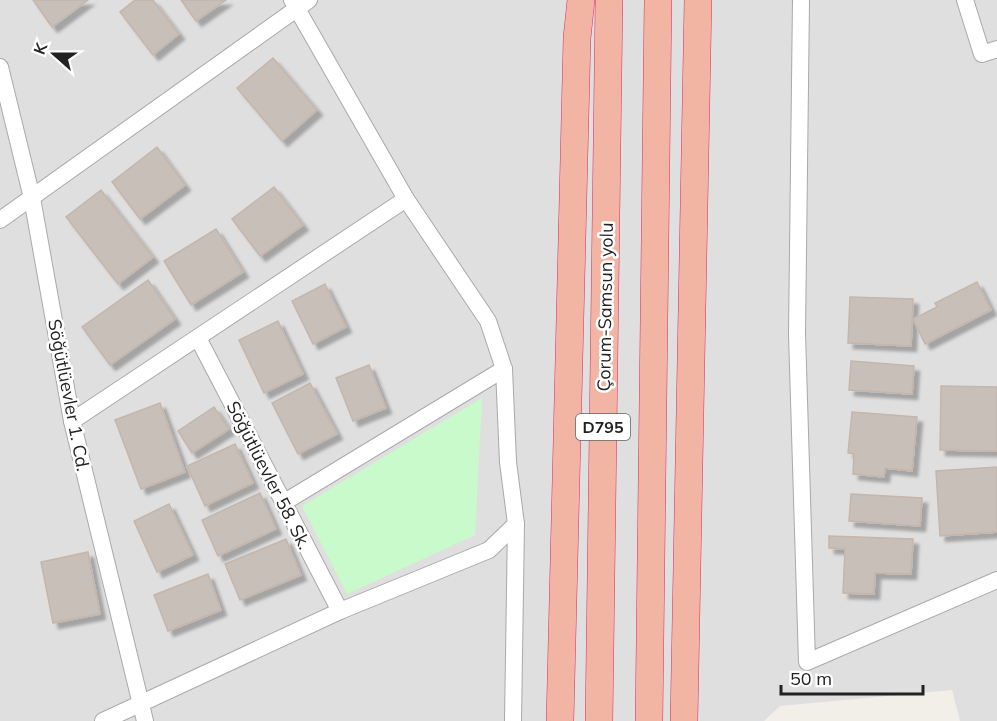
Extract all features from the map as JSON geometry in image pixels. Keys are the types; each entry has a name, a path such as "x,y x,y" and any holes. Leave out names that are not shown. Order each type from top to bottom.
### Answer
{"highway":[{"path":"560,721 577,38 581,0"},
{"name":"Çorum-Samsun yolu","path":"599,721 609,0"},
{"name":"D795","path":"649,721 658,0"},
{"path":"684,721 698,0"}],"street":[{"path":"801,0 797,334 807,662 997,580"},
{"path":"965,0 982,54 997,49"},
{"path":"0,220 299,3 406,199 488,321 504,369 508,462 516,524 513,721"},
{"name":"Söğütlüevler 1. Cd.","path":"0,67 32,198 72,421 145,721"},
{"path":"72,421 406,199"},
{"name":"Söğütlüevler 58. Sk.","path":"198,338 340,611"},
{"path":"283,503 504,369"},
{"path":"103,721 340,611 489,550 516,524"}],"shaded area":[{"path":"0,0 997,0 997,721 960,721 952,690 780,706 764,721 0,721"}],"green space":[{"path":"482,398 475,535 347,594 302,506"}],"building":[{"path":"33,0 88,0 52,27"},
{"path":"135,0 153,0 179,34 153,55 120,12"},
{"path":"181,0 226,0 196,21"},
{"path":"273,58 317,110 282,141 237,88"},
{"path":"157,147 185,185 140,219 112,182"},
{"path":"274,187 303,225 260,256 232,219"},
{"path":"101,190 153,257 118,284 66,217"},
{"path":"216,229 243,272 191,305 164,261"},
{"path":"148,280 175,319 110,365 82,327"},
{"path":"977,282 991,310 925,344 913,319 937,307 935,303"},
{"path":"325,284 346,327 313,344 292,301"},
{"path":"850,297 913,299 911,346 848,343"},
{"path":"278,321 303,374 264,393 239,340"},
{"path":"851,361 914,366 912,394 849,390"},
{"path":"369,365 386,408 353,421 336,378"},
{"path":"310,383 337,434 298,454 272,403"},
{"path":"941,386 997,387 997,451 940,450"},
{"path":"160,403 185,472 141,489 115,420"},
{"path":"214,407 229,429 192,453 178,431"},
{"path":"852,412 917,417 912,471 885,468 884,477 853,474 854,454 848,453"},
{"path":"235,444 253,483 205,506 187,466"},
{"path":"997,467 997,532 940,536 936,471"},
{"path":"260,493 276,529 218,556 202,520"},
{"path":"851,494 922,498 920,526 849,521"},
{"path":"169,504 193,555 157,572 134,521"},
{"path":"829,536 913,539 911,574 875,573 874,594 843,593 845,549 829,548"},
{"path":"286,539 301,575 240,600 225,564"},
{"path":"88,552 100,614 53,623 41,562"},
{"path":"208,574 221,610 168,631 154,595"}]}
